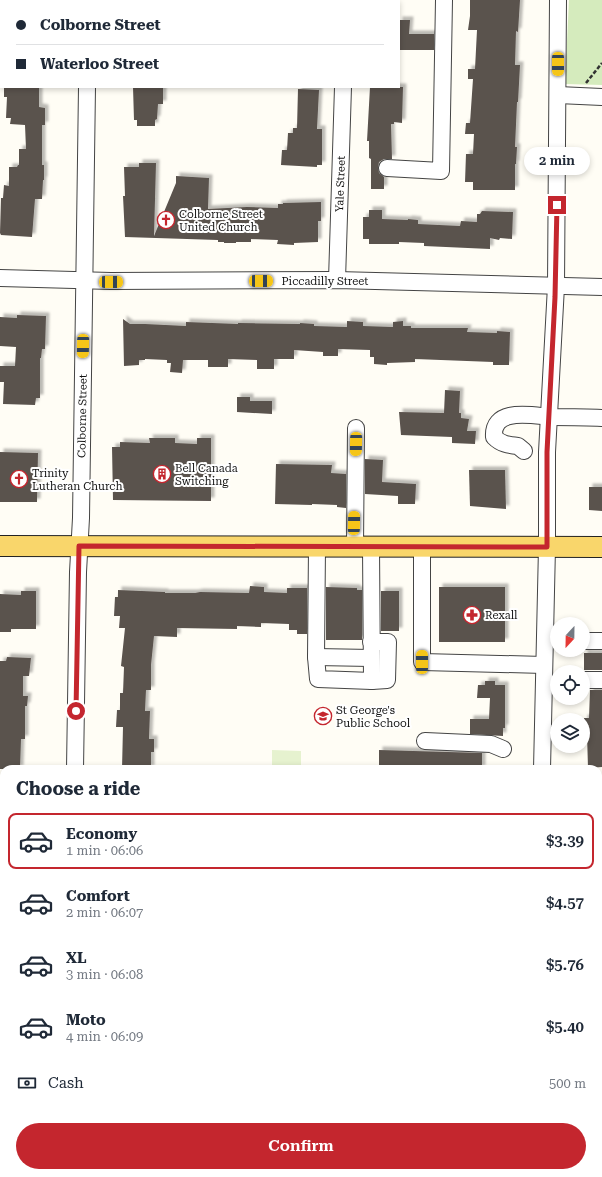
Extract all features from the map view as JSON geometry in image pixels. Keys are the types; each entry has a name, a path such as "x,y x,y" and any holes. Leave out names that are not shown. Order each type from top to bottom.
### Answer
{"main road":[{"path":"0,546 602,547"}],"street":[{"path":"387,168 441,171 444,0"},
{"path":"550,618 547,547 547,459 556,286 558,0"},
{"name":"Colborne Street","path":"75,765 79,546 81,518 87,88"},
{"name":"Yale Street","path":"337,280 343,88"},
{"path":"558,95 602,97"},
{"name":"Piccadilly Street","path":"0,278 111,282 337,280 602,287"},
{"path":"524,451 518,446 500,442 494,436 493,429 497,422 506,417 518,414 602,418"},
{"path":"356,428 363,547 371,642 372,680"},
{"path":"317,546 316,657 318,679 387,680 388,642 371,642"},
{"path":"422,547 422,662 548,676"},
{"path":"590,641 602,641"},
{"path":"542,765 550,653"},
{"path":"316,657 371,658"},
{"path":"590,680 602,680"},
{"path":"425,741 491,744 503,748"}],"path":[{"path":"585,84 602,63"}],"green space":[{"path":"569,0 602,0 602,85 565,84"},
{"path":"272,750 301,751 301,765 272,765"}],"building":[{"path":"470,0 520,0 518,32 516,31 515,65 520,65 515,147 517,147 515,164 515,190 473,190 473,182 465,182 466,154 473,154 474,134 465,134 466,123 470,123 473,79 468,79 468,69 475,69 477,30 468,30"},
{"path":"400,20 410,20 409,34 434,34 434,50 400,50"},
{"path":"403,87 402,123 394,122 394,124 391,124 392,159 384,159 379,162 378,167 379,173 384,177 384,189 371,189 371,159 369,158 369,141 367,141 370,88"},
{"path":"4,88 39,88 39,107 45,108 45,125 42,125 42,165 44,165 44,180 42,199 35,199 32,237 1,235 0,233 1,198 3,198 4,185 9,186 9,167 17,167 19,165 19,149 26,149 25,125 10,124 11,118 6,118 7,97 4,97"},
{"path":"133,88 163,88 163,104 158,104 155,126 137,126 137,120 134,120"},
{"path":"298,89 319,90 317,129 322,129 322,165 317,165 317,167 281,165 282,150 287,150 288,133 293,133 293,128 297,128"},
{"path":"139,163 156,163 154,236 176,183 176,176 209,178 208,209 247,207 278,208 278,204 283,203 321,202 321,221 318,221 318,242 294,243 294,245 277,244 278,240 251,239 251,242 224,243 218,242 218,240 125,237 123,196 125,196 124,167 139,167"},
{"path":"369,210 382,210 382,219 408,219 418,220 418,224 460,226 461,221 477,222 477,214 480,214 482,211 513,212 512,239 500,238 499,240 490,238 490,249 424,246 424,243 399,242 399,244 369,244 369,239 363,239 363,217 369,217"},
{"path":"17,315 46,316 45,349 42,349 40,358 40,398 36,398 35,405 3,404 4,382 0,382 0,366 15,366 16,347 0,346 0,317 17,318"},
{"path":"123,319 130,324 186,326 186,322 238,324 300,323 314,324 314,326 347,327 347,321 363,322 363,326 393,327 393,322 403,321 403,326 411,326 411,328 468,328 467,332 510,332 509,365 493,365 493,362 415,359 415,362 387,363 387,365 374,364 374,357 370,357 370,350 338,349 338,356 323,356 323,352 294,350 294,359 274,359 274,369 257,369 257,360 228,359 228,367 208,367 208,360 183,360 182,373 170,372 171,363 167,363 167,360 145,359 139,360 139,365 124,366"},
{"path":"445,390 460,391 459,413 461,413 461,418 469,419 467,431 476,431 475,444 452,443 452,437 401,435 399,412 444,413"},
{"path":"237,397 250,397 250,401 272,401 272,414 237,412"},
{"name":"Bell Canada Switching","path":"149,438 175,438 175,443 197,444 197,438 211,438 211,501 113,500 112,447 120,447 120,442 150,443"},
{"name":"Trinity Lutheran Church","path":"0,452 38,453 37,502 0,502"},
{"path":"365,459 383,460 382,482 416,484 415,504 398,504 398,496 365,494"},
{"path":"276,464 332,465 331,473 346,474 346,508 337,507 337,505 275,504"},
{"path":"469,470 505,470 506,509 470,506"},
{"path":"589,487 602,487 602,511 589,510"},
{"path":"250,586 264,587 264,592 287,593 287,588 307,588 307,634 297,634 297,630 289,630 289,624 261,623 261,627 237,626 237,629 177,628 177,637 154,636 151,665 151,690 146,690 145,711 150,711 149,739 154,739 154,752 151,752 151,765 122,765 123,727 116,727 117,710 120,710 120,693 123,693 124,667 121,666 125,628 119,628 120,616 114,616 115,597 118,597 118,590 165,593 249,593"},
{"path":"326,587 357,588 357,590 362,590 362,640 326,640"},
{"name":"Rexall","path":"439,587 505,587 505,642 439,642"},
{"path":"21,591 36,591 36,629 11,629 11,632 0,632 0,594 21,595"},
{"path":"381,591 399,591 399,631 381,631"},
{"path":"590,653 602,653 602,670 590,670 590,665 584,665 584,657 590,657"},
{"path":"7,657 31,658 29,676 23,676 23,696 28,696 27,706 25,706 25,739 21,739 20,765 0,765 0,661 6,661"},
{"path":"485,681 495,681 495,685 505,685 505,728 503,728 503,736 470,734 470,719 489,719 490,698 477,698 478,685 485,685"},
{"path":"590,690 602,690 602,765 588,765 588,753 590,753"},
{"path":"379,750 482,753 482,765 379,765"}],"place":[{"name":"Colborne Street United Church","path":"166,220"},
{"name":"Bell Canada Switching","path":"162,474"},
{"name":"Trinity Lutheran Church","path":"19,479"},
{"name":"Rexall","path":"472,615"},
{"name":"St George's Public School","path":"323,716"}],"route":[{"path":"76,711 79,546 547,547 547,452 555,297 557,205"}]}
